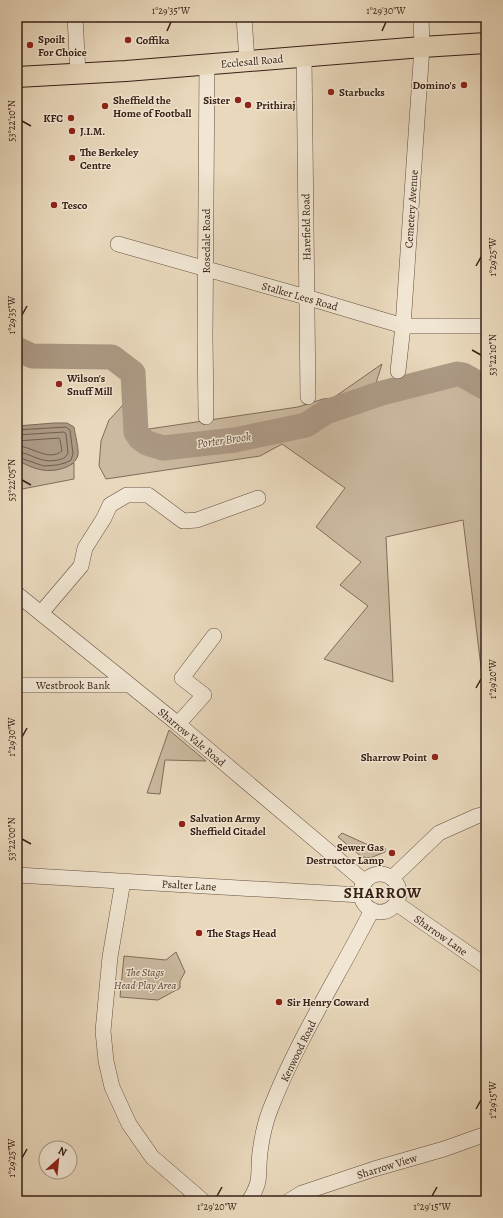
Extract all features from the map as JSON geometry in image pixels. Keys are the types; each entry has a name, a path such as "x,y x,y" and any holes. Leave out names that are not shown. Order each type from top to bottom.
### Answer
{"main road":[{"name":"Ecclesall Road","path":"17,77 78,74 486,43"}],"street":[{"path":"75,17 78,74"},
{"path":"244,17 247,61"},
{"name":"Cemetery Avenue","path":"398,371 403,326 422,47 421,17"},
{"name":"Harefield Road","path":"304,56 308,397"},
{"name":"Rosedale Road","path":"206,417 205,336 207,64"},
{"name":"Stalker Lees Road","path":"118,244 403,326 486,326"},
{"path":"41,613 81,566 85,548 104,518 110,505 127,495 148,495 183,521 197,520 258,498"},
{"name":"Sharrow Vale Road","path":"17,594 178,724 363,889"},
{"path":"178,724 204,694 182,678 214,636"},
{"name":"Westbrook Bank","path":"17,685 128,685"},
{"path":"392,878 439,834 477,816 486,814"},
{"path":"380,874 392,878 399,890 399,896 392,908 379,912 372,910 363,901 363,889 374,875 380,874"},
{"name":"Psalter Lane","path":"17,875 123,881 363,889"},
{"path":"123,881 110,957 103,1031 106,1061 112,1087 129,1124 152,1157 203,1201"},
{"name":"Sharrow Lane","path":"396,903 486,966"},
{"name":"Kenwood Road","path":"249,1201 257,1190 260,1180 260,1153 266,1124 272,1105 302,1039 372,910"},
{"name":"Sharrow View","path":"289,1201 302,1193 374,1168 444,1149 486,1134"}],"green space":[{"path":"382,364 375,386 434,372 463,377 486,390 486,708 463,520 386,537 393,682 324,659 368,606 340,585 361,562 316,527 345,488 282,444 260,456 106,479 99,466 101,441 109,420 122,406 138,375 142,430 298,407 323,399 333,398"},
{"path":"17,460 45,470 58,469 74,463 74,479 17,490"},
{"path":"169,730 206,761 165,760 160,794 147,793"},
{"path":"342,833 366,844 385,848 385,852 370,858 362,857 338,837"},
{"name":"The Stags Head Play Area","path":"176,952 185,972 180,981 180,988 158,1000 120,997 124,956 166,960"}],"water":[{"path":"17,349 39,349 41,362 30,361 17,355"},
{"path":"45,352 58,353 60,364 58,364 57,361 46,361"},
{"path":"114,352 125,356 137,367 127,372 114,362 110,361 80,362 79,353"},
{"path":"67,423 74,427 78,455 73,463 58,470 48,470 33,467 17,460 17,426"}],"waterway":[{"name":"Porter Brook","path":"17,349 32,356 112,357 133,373 136,432 140,438 147,443 163,448 235,440 306,425 326,412 382,393 457,374 463,375 486,388"}],"place":[{"name":"Coffika","path":"128,40"},
{"name":"Spoilt For Choice","path":"30,45"},
{"name":"Domino's","path":"464,85"},
{"name":"Starbucks","path":"331,92"},
{"name":"Sister","path":"238,100"},
{"name":"Prithiraj","path":"248,105"},
{"name":"Sheffield the Home of Football","path":"105,106"},
{"name":"KFC","path":"71,118"},
{"name":"J.I.M.","path":"72,131"},
{"name":"The Berkeley Centre","path":"72,158"},
{"name":"Tesco","path":"54,205"},
{"name":"Wilson's Snuff Mill","path":"59,384"},
{"name":"Sharrow Point","path":"435,757"},
{"name":"Salvation Army Sheffield Citadel","path":"182,824"},
{"name":"Sewer Gas Destructor Lamp","path":"392,853"},
{"name":"The Stags Head","path":"199,933"},
{"name":"Sir Henry Coward","path":"279,1002"}],"district":[{"name":"SHARROW","path":"383,893"}]}
